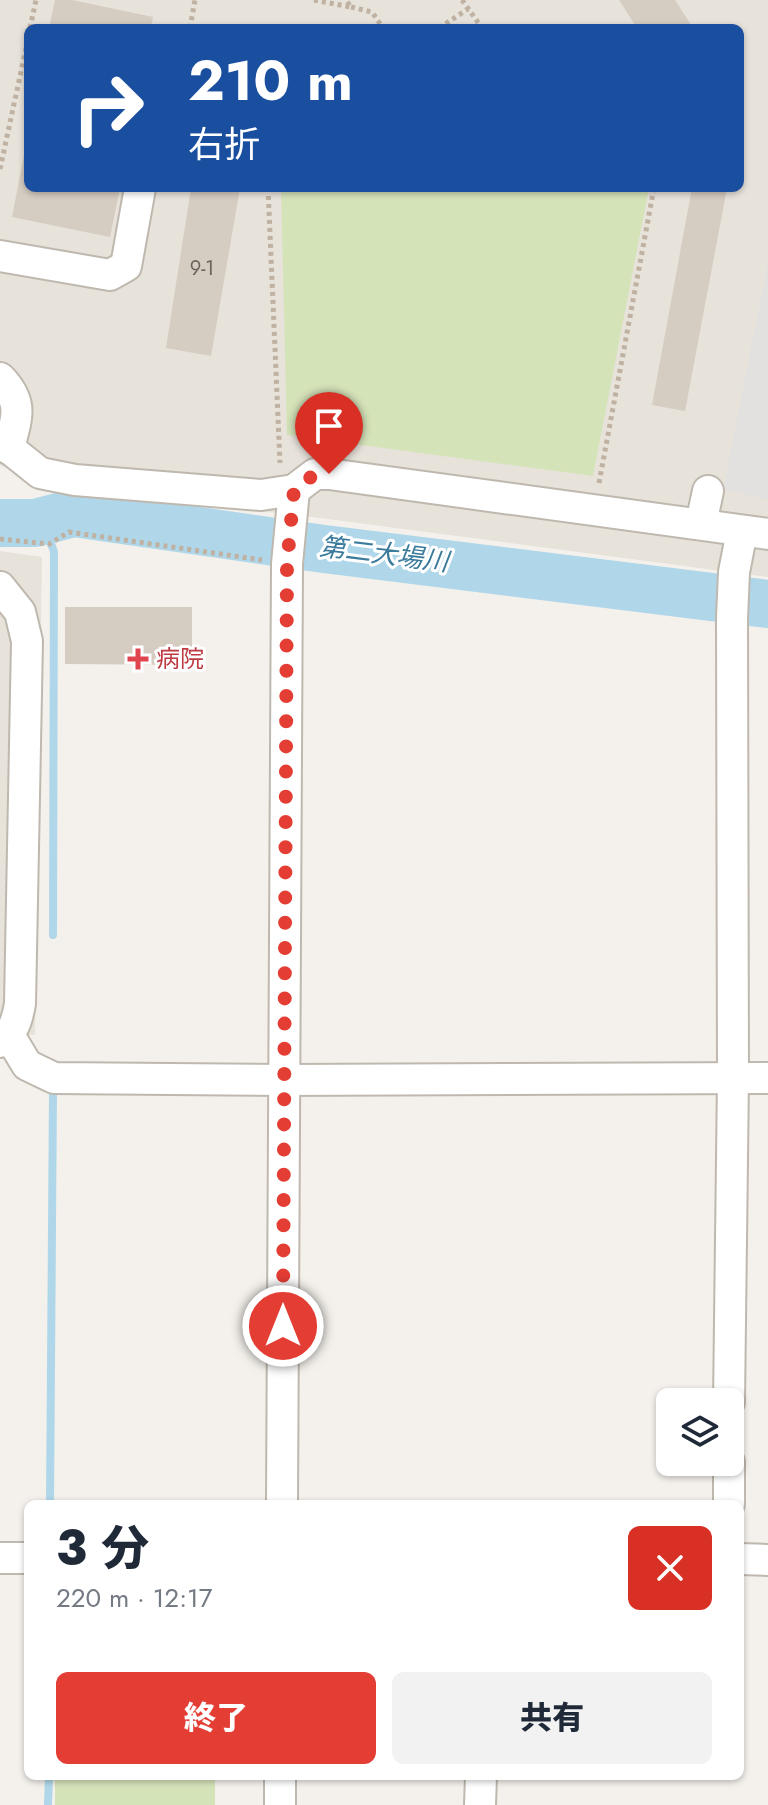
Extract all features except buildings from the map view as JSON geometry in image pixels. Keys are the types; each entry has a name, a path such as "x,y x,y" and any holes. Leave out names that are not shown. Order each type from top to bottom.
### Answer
{"street":[{"path":"0,256 110,275 126,266 139,192"},
{"path":"0,378 13,391 18,409 5,445 40,473 75,480 238,495 288,490 315,474 329,474 755,532 734,572 732,618 733,1078 729,1388"},
{"path":"282,1500 288,490"},
{"path":"701,524 708,491"},
{"path":"0,587 20,612 27,641 20,1004 17,1022 5,1039 27,1065 54,1078 768,1078"},
{"path":"729,1476 729,1500"},
{"path":"0,1558 24,1558"},
{"path":"744,1559 768,1560"},
{"path":"280,1780 280,1805"},
{"path":"480,1805 481,1780"}],"path":[{"path":"31,24 36,0"},
{"path":"191,24 195,0"},
{"path":"314,0 372,12 380,24"},
{"path":"346,0 351,7"},
{"path":"462,0 479,24"},
{"path":"445,24 468,9"},
{"path":"0,169 24,58"},
{"path":"268,192 288,490"},
{"path":"599,483 653,192"},
{"path":"0,539 49,544 69,532 287,575"}],"shaded area":[{"path":"0,0 768,0 768,577 320,518 44,487 0,465"},
{"path":"768,262 768,499 723,490"},
{"path":"0,551 42,557 35,1035 0,1034"}],"green space":[{"path":"281,192 648,192 593,476 287,435"},
{"path":"55,1780 215,1780 215,1805 55,1805"}],"waterway":[{"name":"第二大場川","path":"0,523 35,523 74,513 324,549 768,604"},
{"path":"43,521 54,552 53,935"},
{"path":"50,1500 53,1090"},
{"path":"48,1805 49,1780"}],"place":[{"name":"病院","path":"138,659"}],"route":[{"path":"283,1326 287,564 294,490 315,474 329,474"}]}
